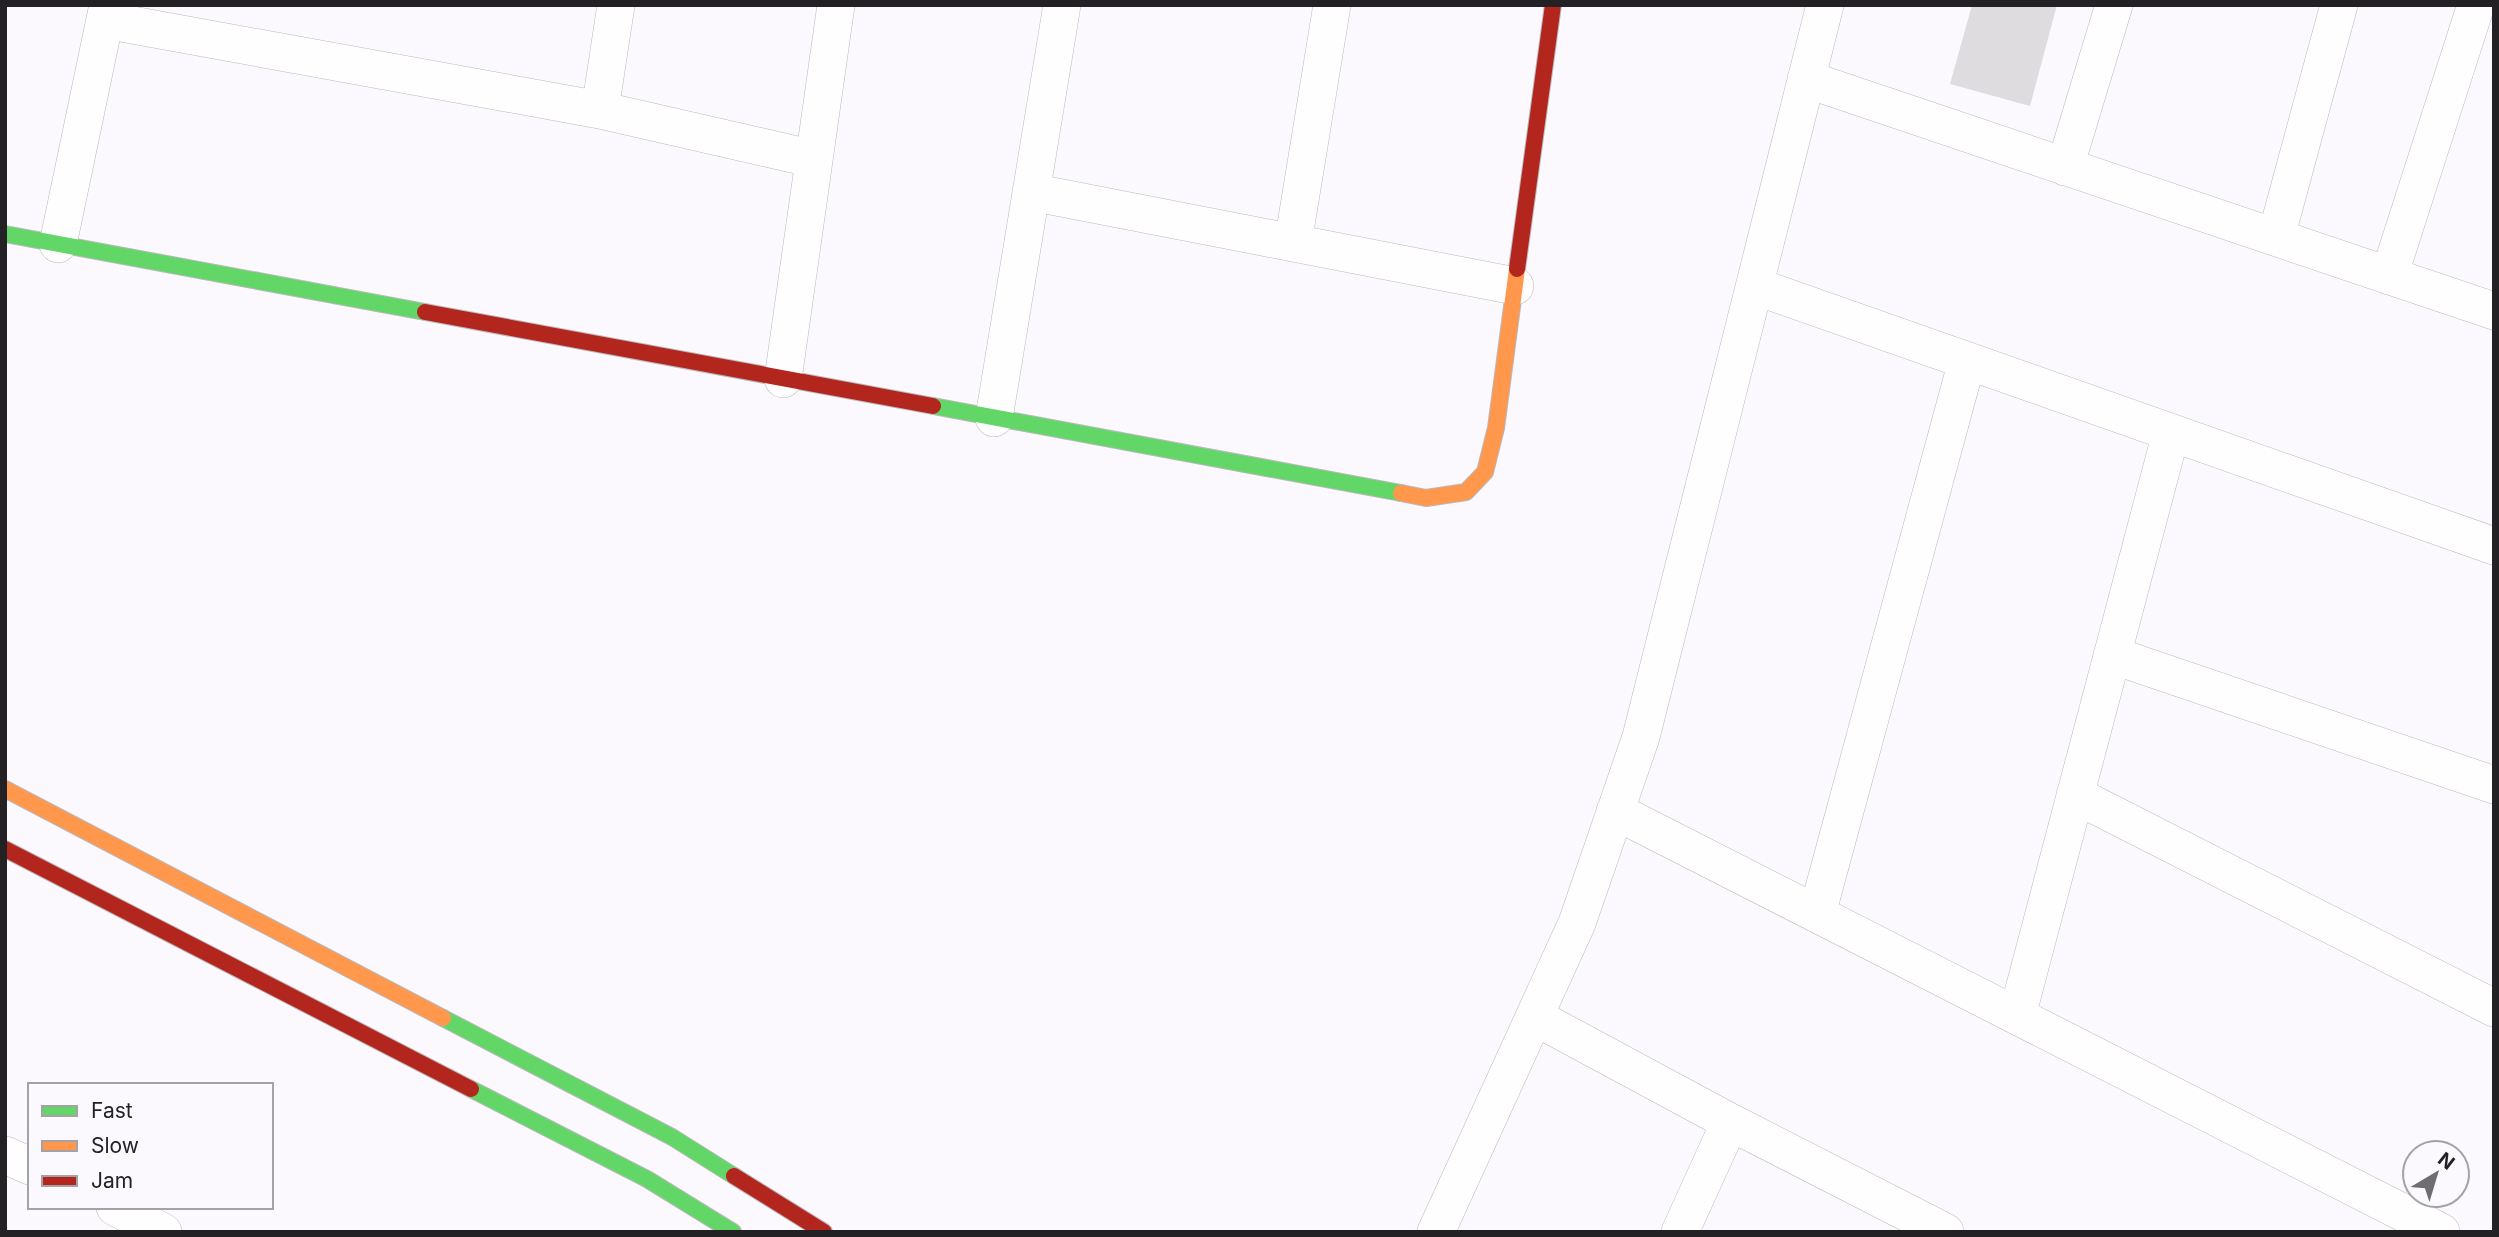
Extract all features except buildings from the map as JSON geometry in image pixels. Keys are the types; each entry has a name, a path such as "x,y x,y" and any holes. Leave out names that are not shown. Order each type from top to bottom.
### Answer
{"street":[{"path":"600,110 616,5"},
{"path":"783,379 836,5"},
{"path":"994,418 1062,5"},
{"path":"1293,243 1332,5"},
{"path":"5,234 1426,498 1466,492 1485,472 1496,428 1553,5"},
{"path":"1436,1232 1577,923 1641,737 1825,5"},
{"path":"2065,167 2114,5"},
{"path":"2276,237 2339,5"},
{"path":"2389,276 2476,5"},
{"path":"58,244 106,12 600,110 814,159"},
{"path":"1806,79 2494,311"},
{"path":"1031,192 1515,286"},
{"path":"1755,286 2494,546"},
{"path":"1817,914 1967,361"},
{"path":"2017,1016 2172,433"},
{"path":"2112,655 2494,785"},
{"path":"5,789 672,1137 715,1172 824,1232"},
{"path":"2075,795 2494,1007"},
{"path":"1615,811 2441,1232"},
{"path":"5,849 694,1201 733,1232"},
{"path":"1535,1017 1936,1230"},
{"path":"1680,1232 1730,1122"},
{"path":"5,1154 28,1165"},
{"path":"680,1223 694,1201"},
{"path":"118,1209 163,1232"}],"traffic: fast":[{"path":"5,234 425,312"},
{"path":"933,406 1401,493"},
{"path":"443,1018 672,1137 734,1176"},
{"path":"471,1089 647,1179 733,1232"}],"traffic: slow":[{"path":"1401,493 1426,498 1466,492 1485,472 1496,428 1517,269"},
{"path":"5,789 443,1018"}],"traffic: jam":[{"path":"1517,269 1553,5"},
{"path":"425,312 933,406"},
{"path":"5,849 471,1089"},
{"path":"734,1176 824,1232"}]}
